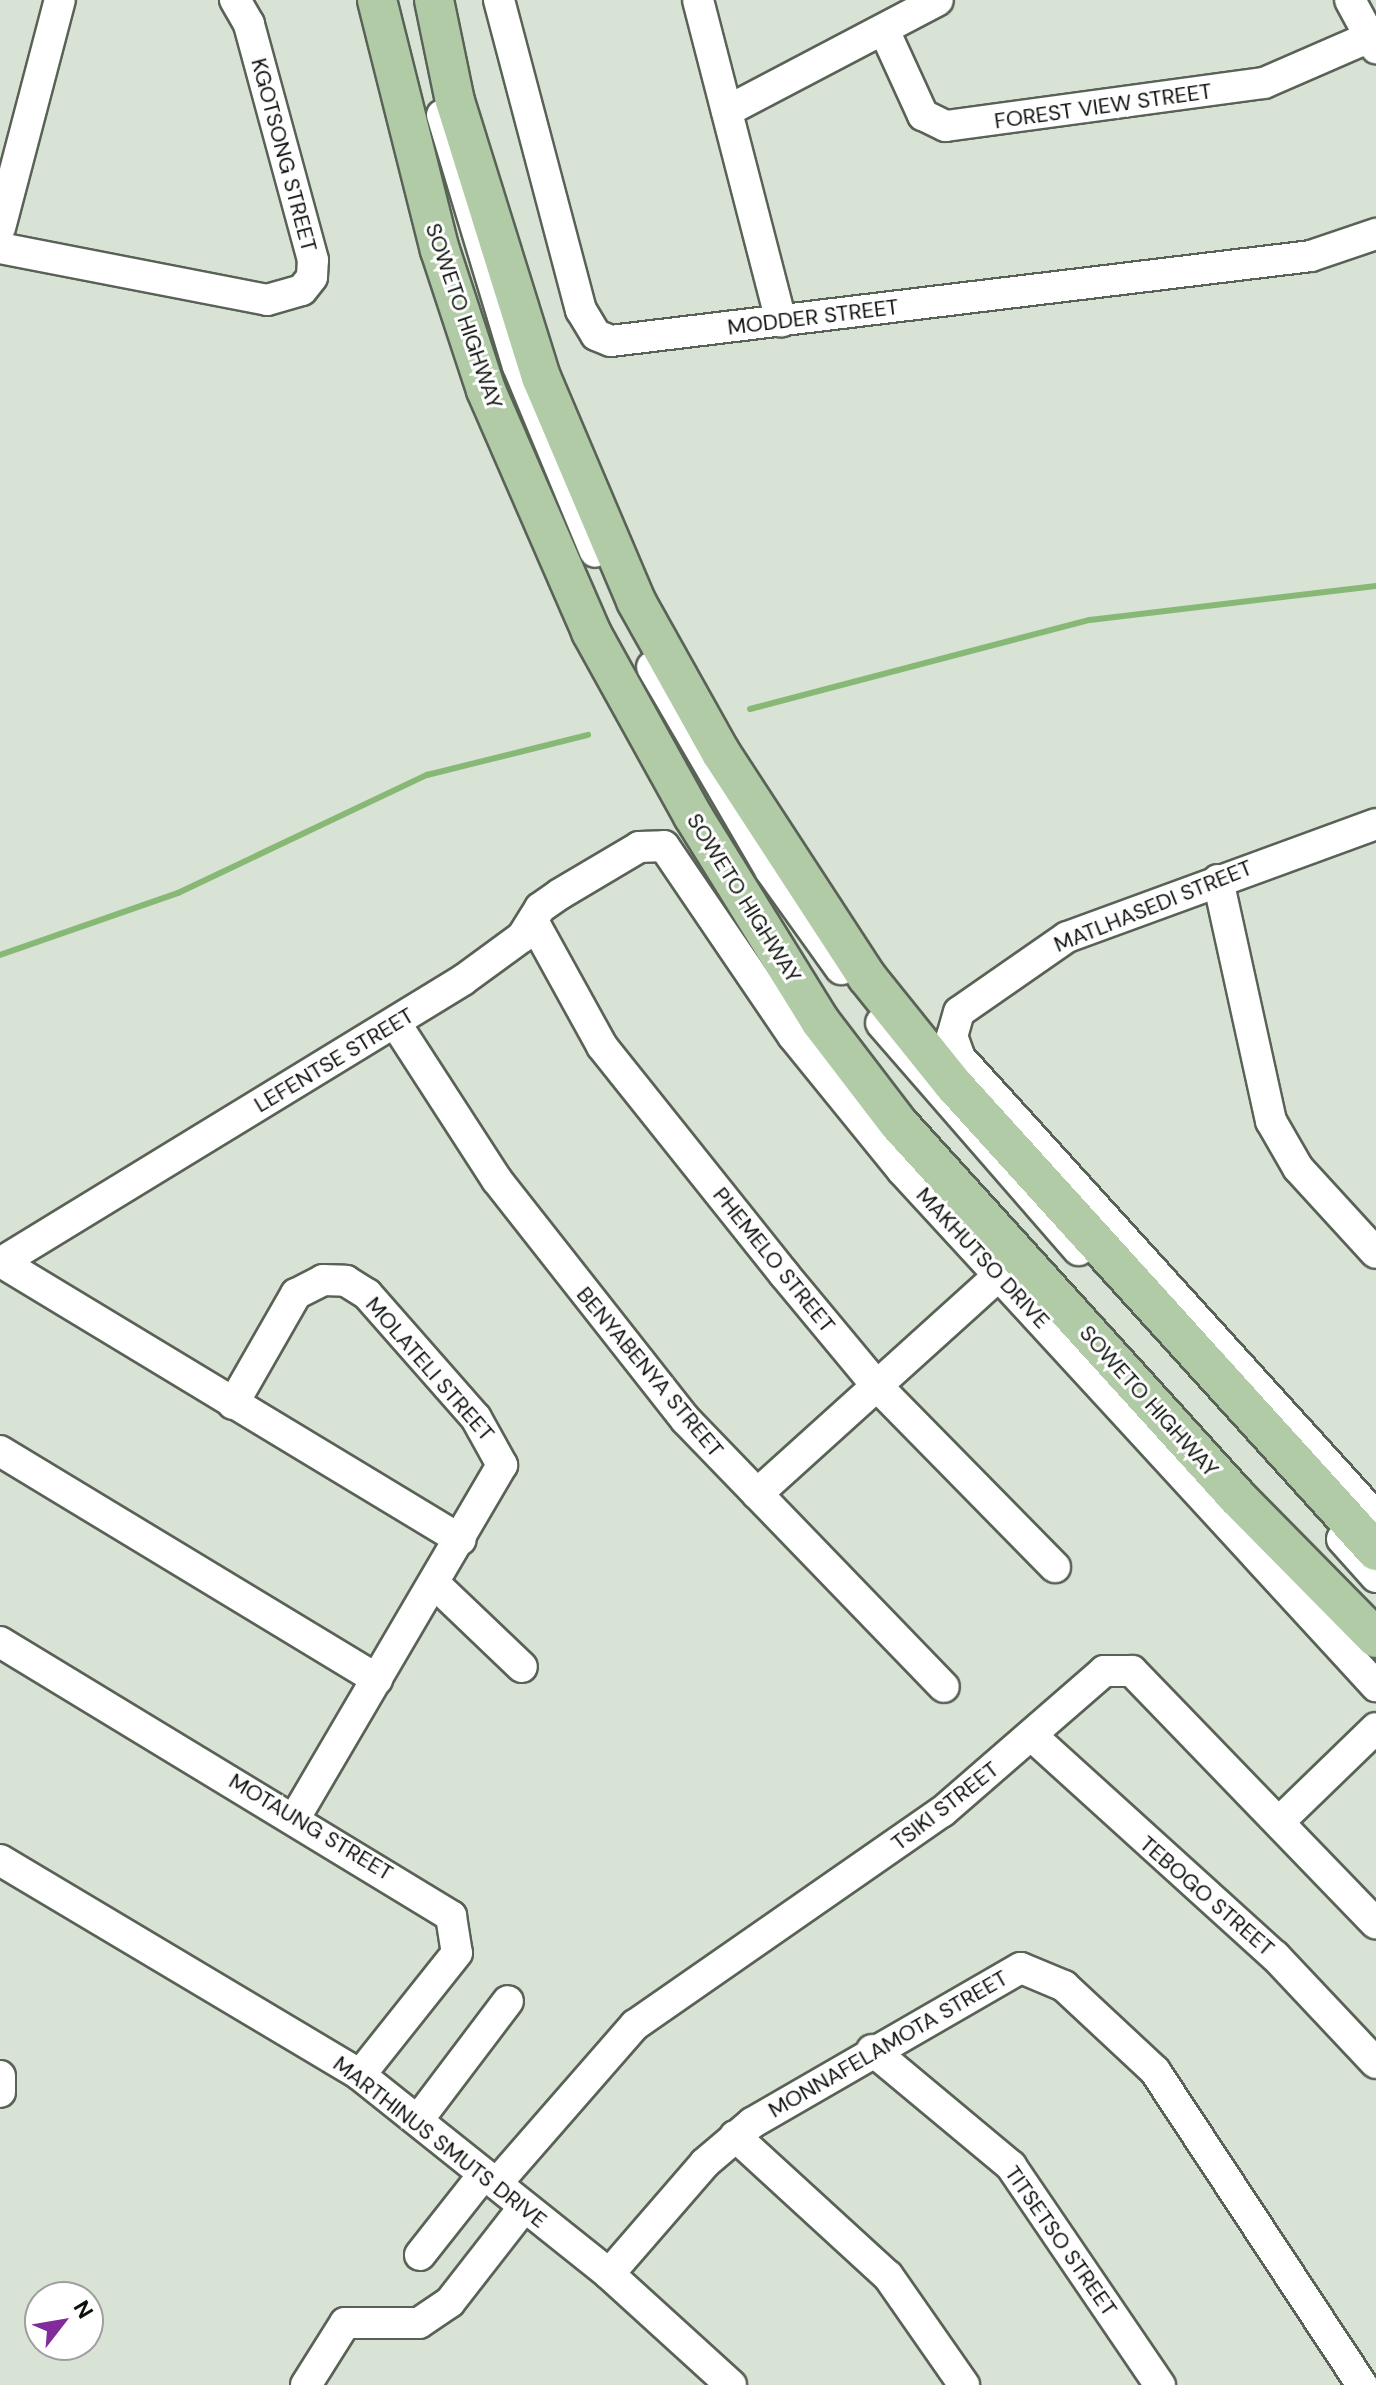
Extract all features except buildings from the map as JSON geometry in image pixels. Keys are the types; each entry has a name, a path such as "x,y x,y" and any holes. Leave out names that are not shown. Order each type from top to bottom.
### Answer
{"main road":[{"name":"SOWETO HIGHWAY","path":"377,0 440,250 482,376 591,632 693,816 820,1021 1009,1266 1376,1638"},
{"path":"434,0 459,115 541,377 636,601 721,753 867,977 953,1084 1376,1551"}],"street":[{"path":"0,228 60,0"},
{"name":"KGOTSONG STREET","path":"0,248 267,300 302,290 312,277 313,260 249,24 235,0"},
{"name":"SOWETO HIGHWAY","path":"395,0 438,185 490,352 560,529 675,754 888,1088 1258,1497 1376,1611"},
{"name":"SOWETO HIGHWAY","path":"416,0 463,197 558,466 672,704 770,870 960,1120 1376,1577"},
{"name":"MODDER STREET","path":"499,0 586,324 611,341 1311,256 1376,234"},
{"path":"698,0 781,321"},
{"path":"727,111 938,0"},
{"path":"1350,0 1373,42"},
{"name":"FOREST VIEW STREET","path":"884,30 923,115 946,126 1264,83 1373,42"},
{"name":"MATLHASEDI STREET","path":"1375,830 1218,880 1055,943 952,1024 960,1058 1376,1517"},
{"name":"MAKHUTSO DRIVE","path":"654,843 674,853 803,1048 1009,1266 1376,1686"},
{"name":"LEFENTSE STREET","path":"0,1262 396,1024 491,961 533,921 546,902 654,843"},
{"path":"1218,880 1274,1130 1298,1168 1376,1253"},
{"name":"PHEMELO STREET","path":"533,921 602,1046 877,1386 1055,1567"},
{"name":"BENYABENYA STREET","path":"396,1024 462,1133 594,1307 686,1420 944,1687"},
{"path":"0,1262 461,1540"},
{"path":"757,1494 1009,1266"},
{"name":"MOLATELI STREET","path":"233,1404 296,1294 323,1280 354,1284 499,1450 498,1481 295,1818"},
{"path":"0,1451 377,1679"},
{"path":"435,1584 522,1667"},
{"name":"MOTAUNG STREET","path":"0,1642 433,1899 458,1928 457,1953 360,2075"},
{"name":"TSIKI STREET","path":"420,2255 635,2025 905,1838 1032,1736 1104,1671 1132,1671 1281,1820 1376,1924"},
{"path":"1281,1820 1376,1728"},
{"name":"TEBOGO STREET","path":"1032,1736 1257,1938 1376,2063"},
{"name":"MARTHINUS SMUTS DRIVE","path":"0,1860 360,2075 609,2274 731,2385"},
{"name":"MONNAFELAMOTA STREET","path":"609,2274 735,2136 872,2050 1021,1968 1064,1986 1155,2071 1362,2385"},
{"path":"418,2120 508,2001"},
{"name":"TITSETSO STREET","path":"872,2050 1011,2166 1160,2385"},
{"path":"0,2076 0,2092"},
{"path":"735,2136 888,2276 964,2385"},
{"path":"306,2385 345,2323 419,2323 450,2302 524,2207"}],"waterway":[{"path":"750,709 1090,620 1376,586"},
{"path":"0,955 178,893 427,775 588,735"}]}
